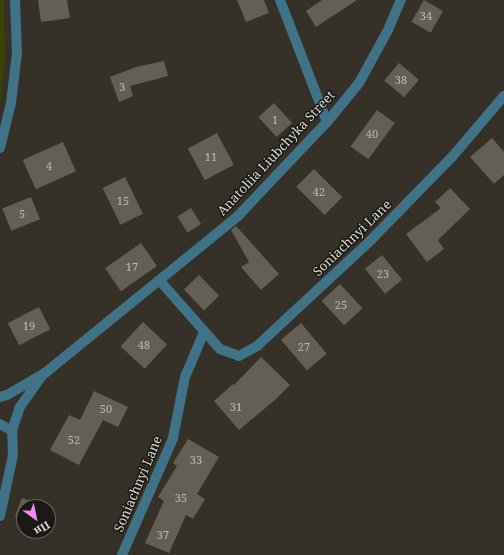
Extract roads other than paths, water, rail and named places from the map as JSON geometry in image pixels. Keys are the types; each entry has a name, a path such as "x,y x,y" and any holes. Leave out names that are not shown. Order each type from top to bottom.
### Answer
{"street":[{"path":"0,148 11,103 17,53 15,0"},
{"path":"280,0 326,122"},
{"name":"Anatoliia Liubchyka Street","path":"0,396 7,395 44,373 238,216 326,122 359,83 388,30 401,0"},
{"name":"Soniachnyi Lane","path":"160,280 220,349 239,356 257,346 369,242 452,157 504,96"},
{"name":"Soniachnyi Lane","path":"122,555 173,438 185,377 204,332"},
{"name":"Anatoliia Liubchyka Street","path":"0,516 13,455 12,431 20,407 44,373"},
{"path":"0,424 12,431"}]}
